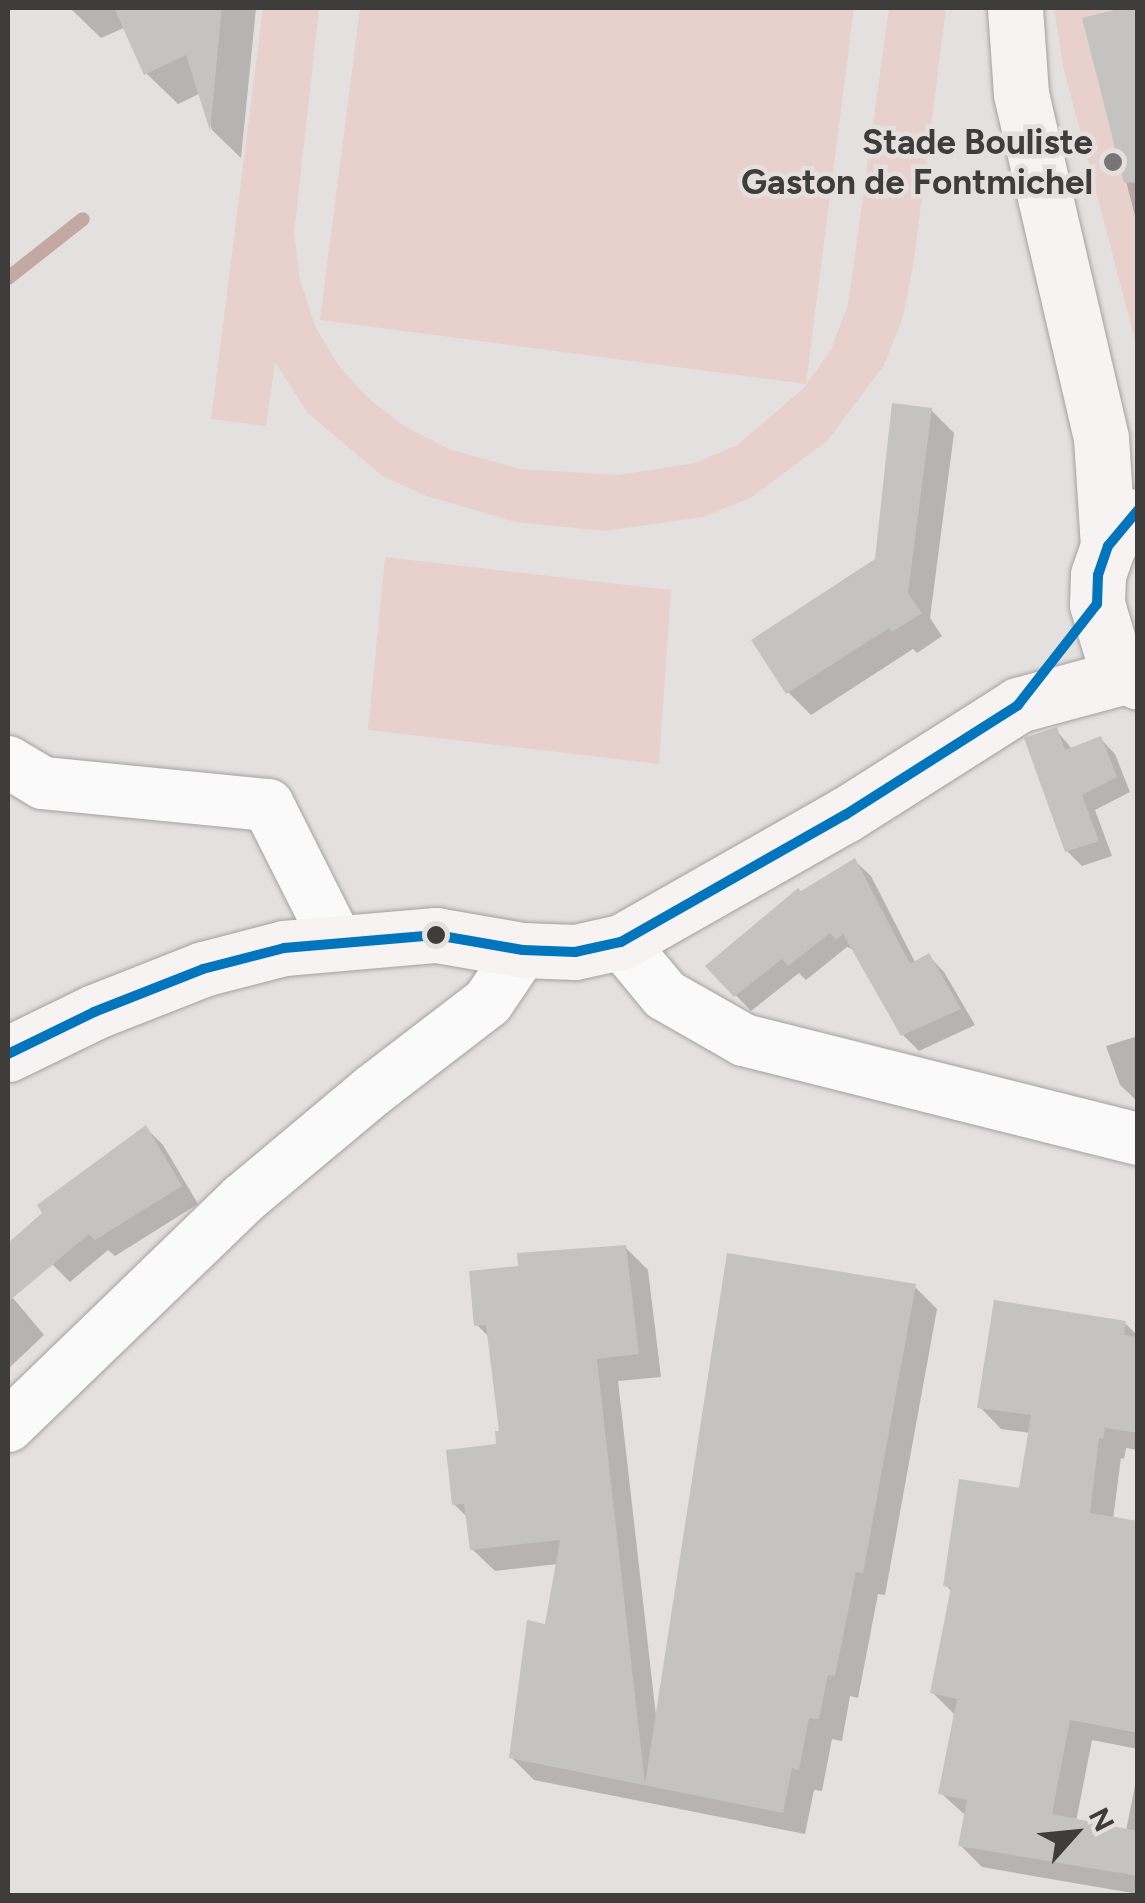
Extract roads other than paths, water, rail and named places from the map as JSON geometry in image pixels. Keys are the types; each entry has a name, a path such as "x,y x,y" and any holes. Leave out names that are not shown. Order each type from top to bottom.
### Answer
{"main road":[{"path":"8,1054 94,1012 203,969 284,948 436,935 522,950 574,952 621,942 844,815 1018,705 1133,679 1112,654 1097,604 1098,574 1123,527 1119,455 1021,94 1015,8"},
{"path":"1018,705 1097,604"}],"street":[{"path":"8,762 43,782 268,805 337,942"},
{"path":"621,942 665,996 744,1040 1138,1138"},
{"path":"8,1426 243,1200 488,1002 522,950"}],"waterway":[{"path":"8,278 83,219"}],"place":[{"name":"Stade Bouliste Gaston de Fontmichel","path":"1113,162"}]}
